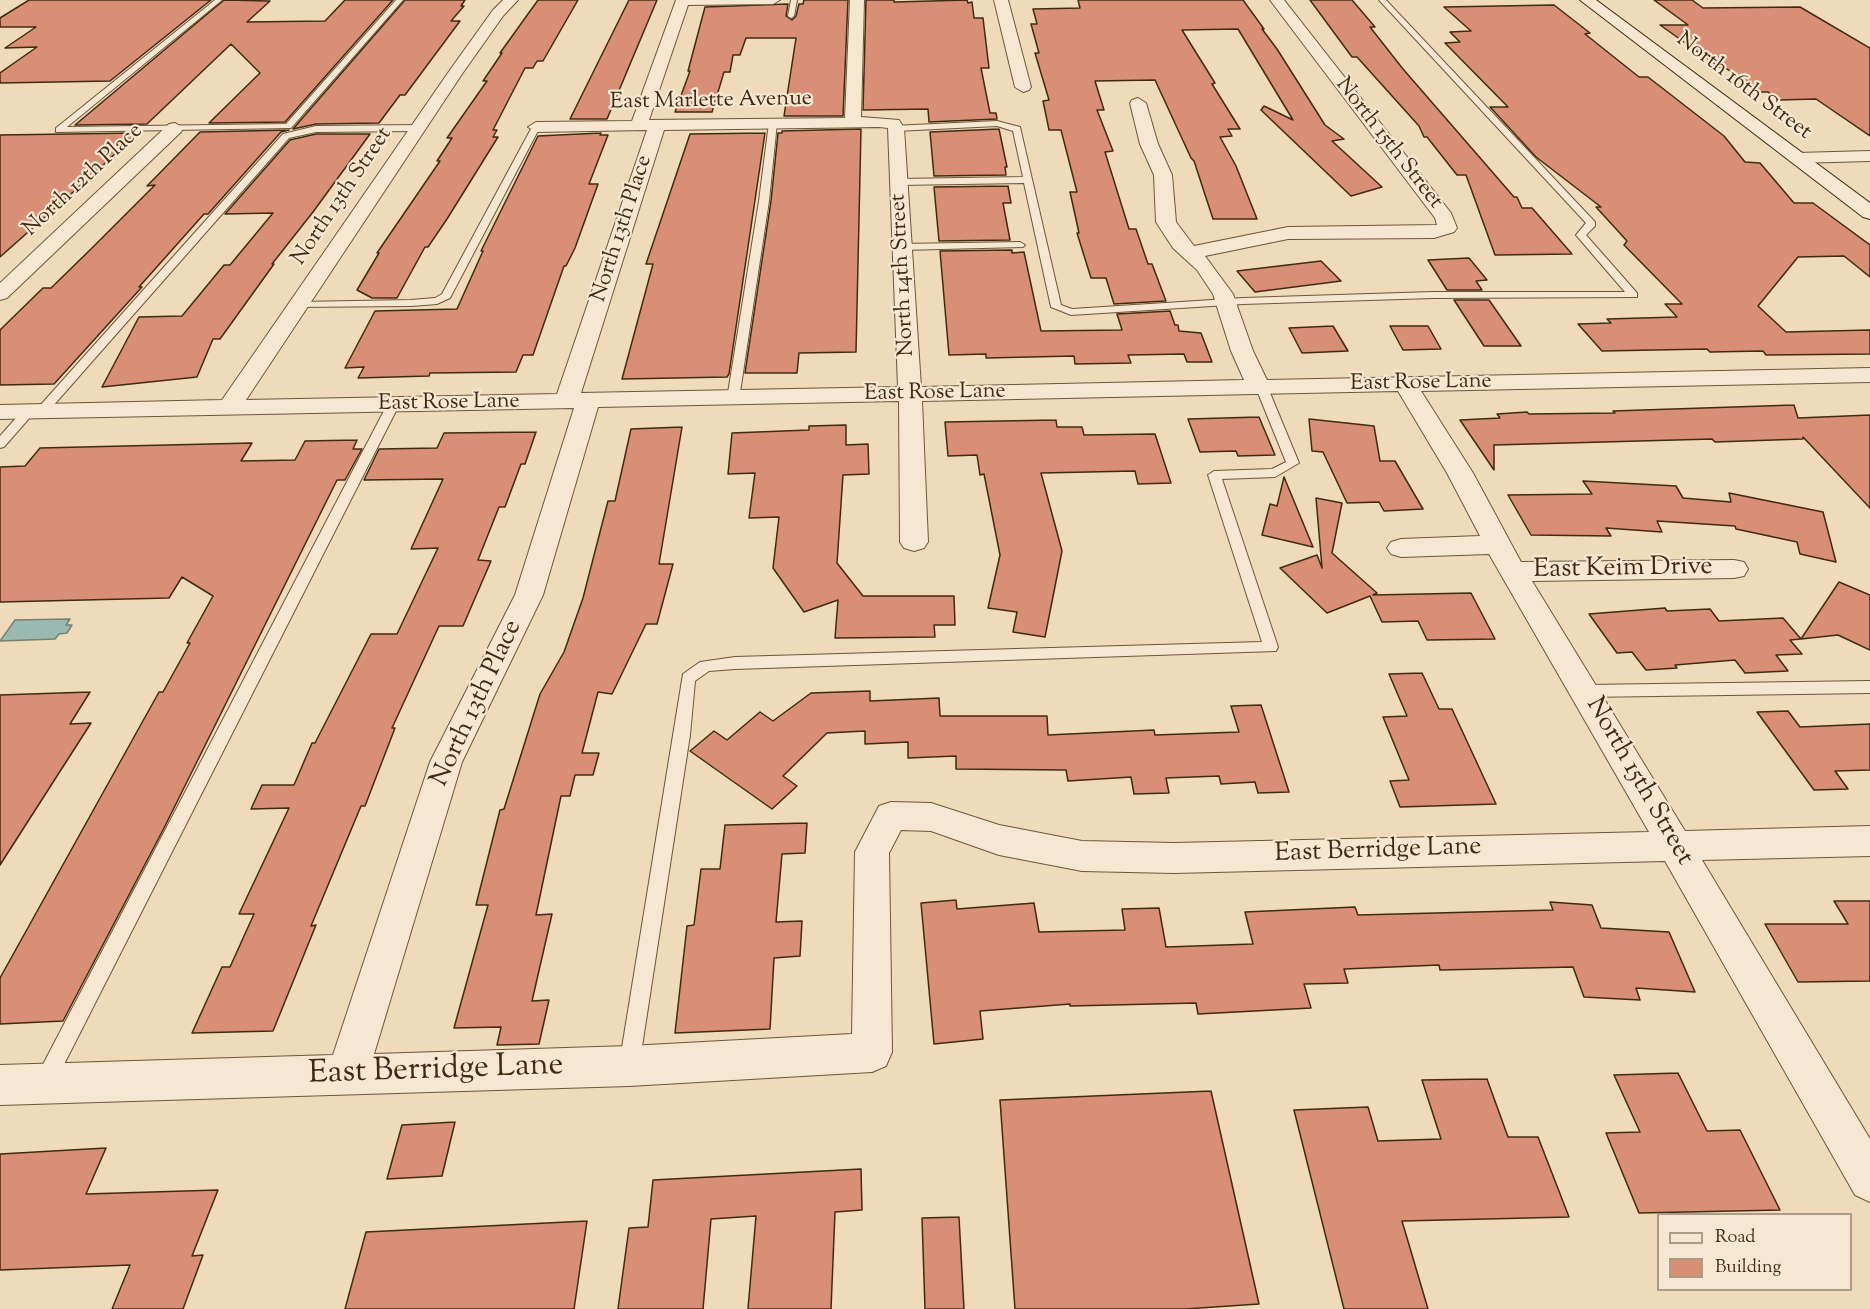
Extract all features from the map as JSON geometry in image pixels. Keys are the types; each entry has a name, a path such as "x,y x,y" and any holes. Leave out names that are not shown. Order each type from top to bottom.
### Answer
{"main road":[{"name":"North 16th Street","path":"1587,0 1870,213"}],"street":[{"path":"683,1 773,0"},
{"path":"853,122 857,0"},
{"path":"1001,0 1023,87"},
{"name":"North 15th Street","path":"1191,253 1288,233 1434,232 1447,228 1444,217 1277,0"},
{"name":"North 13th Place","path":"347,1075 446,762 529,595 648,125 683,1"},
{"name":"North 13th Street","path":"229,408 419,128 498,6"},
{"path":"1138,103 1142,124 1162,175 1166,222 1180,244 1204,266 1226,302 1242,351 1261,388"},
{"name":"East Marlette Avenue","path":"536,127 853,122 891,125"},
{"name":"North 14th Street","path":"891,125 899,182 910,395 914,542"},
{"name":"North 12th Place","path":"0,294 175,128"},
{"path":"1797,158 1870,156"},
{"name":"East Rose Lane","path":"0,412 1870,375"},
{"name":"North 15th Street","path":"1406,385 1460,473 1505,558 1870,1180"},
{"name":"East Keim Drive","path":"1401,548 1505,558 1734,569"},
{"name":"East Berridge Lane","path":"0,1085 629,1066 872,1052 872,852 891,816 931,817 999,840 1082,856 1174,858 1870,841"}],"lane":[{"path":"219,0 59,130 288,126 400,0"},
{"path":"791,16 794,0"},
{"path":"891,125 997,123 1010,125 1017,129 1056,307 1071,312 1226,302 1433,295 1632,295 1581,236 1585,228 1592,225 1382,0"},
{"path":"733,399 764,201 773,123"},
{"path":"298,305 411,303 437,301 446,297 536,127"},
{"path":"0,444 34,412 286,136 316,129 419,128"},
{"path":"899,182 1028,180"},
{"path":"902,247 1020,245"},
{"path":"629,1066 682,735 688,678 705,666 735,663 1271,647 1214,475 1275,474 1293,463 1261,388"},
{"path":"43,1083 393,405"},
{"path":"1585,692 1870,687"}],"water":[{"path":"70,619 66,625 72,625 67,633 59,634 55,639 0,641 15,620"}],"building":[{"path":"29,0 211,0 110,81 0,83 0,73 37,47 5,48 36,27 0,27 0,18"},
{"path":"224,0 270,1 247,22 325,21 345,0 393,0 285,122 209,123 260,73 231,44 147,124 75,125"},
{"path":"405,0 465,0 461,6 464,6 451,21 460,21 405,95 400,95 379,123 316,124 293,129"},
{"path":"538,0 578,0 543,61 537,61 533,68 525,68 493,130 497,130 493,137 498,137 447,219 428,247 425,247 397,298 372,298 357,290 379,253 377,253 440,161 437,161 452,138 447,138 487,81 483,81 502,53 500,53"},
{"path":"629,0 657,0 607,119 570,119"},
{"path":"804,0 848,0 843,116 784,116 796,38 746,38 740,55 733,55 730,72 724,72 712,112 675,112 690,71 688,71 705,7 788,4 786,16 792,20 796,16 799,4 803,4"},
{"path":"866,0 894,0 894,2 967,0 968,3 972,2 974,18 983,18 989,68 981,68 990,113 996,113 997,119 929,122 928,109 863,110"},
{"path":"1078,0 1243,0 1325,125 1344,139 1332,141 1382,187 1351,196 1261,110 1264,106 1293,120 1238,29 1182,30 1240,129 1228,129 1232,136 1220,137 1236,166 1257,219 1213,219 1194,161 1155,80 1095,81 1104,110 1097,110 1113,151 1105,152 1129,229 1136,229 1148,264 1152,264 1166,301 1114,304 1106,278 1091,278 1077,233 1079,233 1070,192 1077,192 1061,130 1049,130 1043,101 1049,100 1035,53 1039,53 1031,24 1037,24 1033,9 1080,8"},
{"path":"1310,0 1352,0 1375,27 1370,27 1403,69 1514,197 1517,197 1522,208 1532,208 1572,254 1495,255 1466,175 1457,175 1427,137 1424,137 1419,126 1357,57 1352,57"},
{"path":"1654,0 1692,0 1703,8 1800,7 1870,48 1870,136 1816,99 1779,100 1768,92 1760,92 1727,69 1722,69 1660,25 1688,25"},
{"path":"1554,5 1590,33 1585,34 1639,77 1648,77 1724,136 1745,162 1760,163 1794,203 1813,203 1870,245 1870,277 1844,256 1798,257 1758,306 1786,332 1870,330 1870,354 1766,355 1763,351 1710,352 1707,349 1602,351 1578,324 1611,323 1607,319 1677,317 1665,304 1682,304 1624,245 1627,241 1596,207 1601,207 1536,157 1490,107 1508,107 1445,43 1460,42 1450,32 1471,31 1444,7"},
{"path":"861,129 856,352 799,353 797,373 745,373 771,201 778,133 782,131"},
{"path":"999,129 1007,167 1005,167 1006,175 934,176 930,132"},
{"path":"289,130 281,132 208,214 204,214 139,287 142,287 54,384 0,385 0,330 43,288 51,288 91,249 155,185 147,186 200,132"},
{"path":"137,133 97,171 0,257 0,135"},
{"path":"601,133 600,135 608,135 589,184 598,184 575,248 564,266 533,355 523,355 516,372 430,373 429,376 358,378 364,367 345,368 375,311 457,309 483,251 481,251 538,136"},
{"path":"765,133 729,374 727,377 622,379 653,264 646,264 690,134"},
{"path":"316,134 370,134 272,264 274,264 220,339 213,339 197,377 102,387 139,317 182,316 224,265 230,265 273,213 225,214 290,140"},
{"path":"1008,186 1011,203 1003,203 1010,240 939,241 934,187"},
{"path":"1012,250 1012,253 1024,252 1041,331 1122,330 1117,314 1170,311 1179,331 1201,333 1212,362 1187,362 1184,354 1128,355 1131,363 1075,364 1074,356 986,358 986,354 949,355 940,251"},
{"path":"1469,258 1487,280 1476,281 1482,290 1447,290 1428,260"},
{"path":"1321,261 1341,281 1255,292 1237,271"},
{"path":"1454,300 1489,300 1521,346 1484,346"},
{"path":"1333,326 1348,351 1302,353 1289,328"},
{"path":"1390,326 1428,326 1441,349 1403,350"},
{"path":"1794,405 1798,418 1870,415 1870,508 1803,437 1803,439 1715,442 1712,439 1494,445 1494,470 1460,420 1500,418 1497,414 1527,412 1529,414 1615,413 1613,411"},
{"path":"1259,417 1275,455 1238,456 1236,451 1200,452 1188,419"},
{"path":"1309,419 1374,426 1380,461 1395,461 1423,509 1384,511 1379,502 1347,503 1323,452 1312,451"},
{"path":"1056,420 1057,427 1082,427 1084,435 1155,434 1171,483 1138,484 1135,471 1041,473 1062,551 1045,637 1013,632 1017,612 988,608 1000,555 984,474 980,475 977,455 948,456 945,422"},
{"path":"846,425 846,445 868,444 869,474 843,475 837,563 863,596 954,596 955,625 934,625 935,637 835,638 838,600 804,612 773,568 779,517 749,518 755,473 728,474 732,433 809,430 809,426"},
{"path":"682,427 659,564 673,564 657,624 646,624 612,694 598,692 582,753 599,753 593,775 575,775 570,796 561,796 536,915 552,914 532,1001 549,1000 539,1044 497,1045 501,1027 454,1028 488,905 476,905 500,810 504,809 540,694 564,652 583,598 608,501 615,501 631,429"},
{"path":"536,432 525,464 521,464 505,507 499,507 478,560 491,561 463,626 439,626 392,728 395,728 365,806 361,806 311,926 316,925 273,1031 192,1033 222,967 230,967 254,914 239,914 289,808 251,809 262,785 294,785 312,743 315,743 371,634 397,634 438,548 411,549 443,479 364,480 379,449 437,448 444,433"},
{"path":"357,440 353,449 362,449 345,480 337,480 164,828 63,1021 0,1024 0,978 159,692 163,692 213,596 182,577 169,598 0,602 0,467 25,466 40,448 252,443 241,461 295,460 305,441"},
{"path":"1284,477 1313,547 1262,535 1270,504 1277,506"},
{"path":"1583,481 1676,486 1683,498 1731,502 1729,493 1823,512 1836,562 1800,554 1797,542 1736,529 1735,526 1657,521 1662,532 1606,528 1611,536 1531,535 1508,495 1592,494"},
{"path":"1316,498 1342,503 1332,553 1377,593 1373,595 1471,593 1495,639 1427,640 1418,621 1382,622 1370,596 1327,613 1280,568 1317,555 1322,568"},
{"path":"1839,582 1870,595 1870,650 1838,635 1801,639"},
{"path":"1665,608 1667,611 1710,609 1719,621 1783,618 1801,639 1790,640 1802,654 1776,655 1788,671 1745,673 1735,660 1646,670 1632,652 1617,653 1589,614"},
{"path":"1422,673 1439,709 1452,709 1496,804 1400,807 1390,781 1409,780 1383,717 1407,716 1389,674"},
{"path":"870,691 870,701 939,698 940,716 1047,716 1048,735 1154,730 1155,735 1239,732 1231,706 1261,705 1289,792 1258,793 1255,782 1221,784 1219,776 1166,778 1169,793 1134,794 1131,777 1068,781 1066,770 956,769 956,756 908,758 908,742 865,744 865,731 827,733 783,776 797,786 772,809 690,751 714,731 727,740 760,712 773,721 811,693"},
{"path":"90,692 70,724 91,723 0,865 0,695"},
{"path":"1788,711 1800,727 1870,724 1870,770 1835,771 1848,789 1814,790 1757,712"},
{"path":"807,823 805,853 782,854 776,922 802,921 800,956 774,958 770,1029 675,1033 687,926 694,925 701,869 720,869 725,825"},
{"path":"956,900 957,909 1034,903 1039,932 1125,930 1122,909 1159,908 1166,947 1253,944 1245,912 1355,907 1358,915 1553,910 1550,902 1592,905 1601,928 1669,932 1695,992 1636,988 1640,1000 1584,997 1573,967 1440,970 1439,965 1344,969 1348,983 1304,984 1311,1008 1198,1014 1196,1003 1070,1006 1070,1004 980,1011 983,1039 934,1044 921,903"},
{"path":"1834,901 1870,901 1870,981 1798,982 1765,924 1848,924"},
{"path":"1678,1073 1707,1131 1740,1130 1780,1210 1639,1213 1606,1133 1640,1132 1614,1075"},
{"path":"1487,1079 1508,1137 1538,1137 1569,1217 1402,1221 1428,1309 1344,1309 1294,1110 1368,1107 1378,1141 1441,1139 1422,1080"},
{"path":"1211,1091 1259,1304 1185,1309 1015,1309 1000,1100"},
{"path":"455,1122 442,1176 387,1179 402,1125"},
{"path":"106,1148 86,1194 218,1190 192,1256 203,1255 183,1309 112,1309 130,1265 0,1270 0,1154"},
{"path":"861,1169 862,1210 835,1212 831,1309 748,1309 756,1216 711,1219 703,1309 618,1309 629,1228 648,1227 653,1180"},
{"path":"959,1217 964,1309 925,1309 922,1218"},
{"path":"587,1221 574,1309 345,1309 366,1232"}]}
